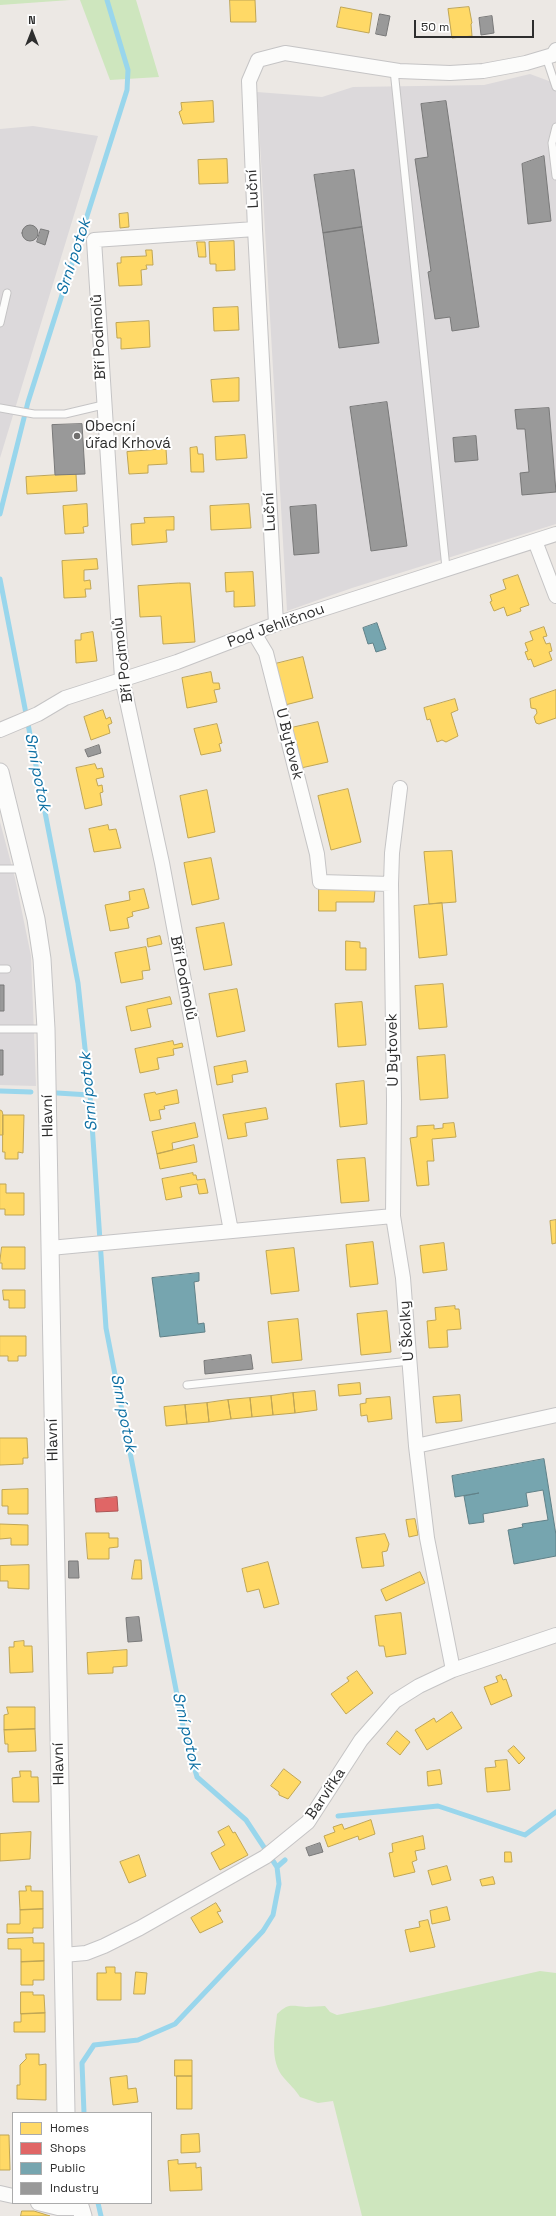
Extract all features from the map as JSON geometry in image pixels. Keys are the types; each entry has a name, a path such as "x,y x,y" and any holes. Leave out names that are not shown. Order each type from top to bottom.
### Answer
{"street":[{"name":"Luční","path":"276,624 255,229 249,80 258,60 285,54 394,70 450,73 483,71 551,53"},
{"name":"Bří Podmolů","path":"231,1231 162,863 122,678 103,405 94,240 255,229"},
{"name":"Pod Jehličnou","path":"0,730 38,714 65,698 122,678 177,662 276,624 446,568 556,534"},
{"path":"536,541 556,596"},
{"name":"U Bytovek","path":"254,633 266,653 317,854 320,882 391,884"},
{"name":"Hlavní","path":"0,773 25,869 39,938 46,1028 66,2112"},
{"name":"U Bytovek","path":"393,1216 394,1100 391,884 392,853 400,788"},
{"path":"50,1248 393,1216"},
{"name":"U Školky","path":"393,1216 403,1278 416,1446 427,1538 453,1670"},
{"path":"416,1446 556,1416"},
{"name":"Barvířka","path":"63,1955 86,1953 110,1943 140,1928 265,1857 277,1848 308,1822 361,1740 395,1700 419,1686 453,1670 556,1635"},
{"path":"0,2193 12,2196"},
{"path":"42,2204 58,2208 81,2209"}],"lane":[{"path":"551,53 556,88"},
{"path":"394,70 446,568"},
{"path":"556,127 552,143 556,176"},
{"path":"0,323 7,293"},
{"path":"0,408 34,414 65,414 103,405"},
{"path":"0,869 25,869"},
{"path":"0,1029 46,1028"},
{"path":"187,1385 410,1361"}],"shaded area":[{"path":"530,74 549,81 556,79 556,524 352,588 287,611 257,92 322,97 353,87 484,85"},
{"path":"33,126 98,136 0,458 0,129"},
{"path":"0,822 15,878 31,956 36,1086 0,1085"}],"green space":[{"path":"0,0 70,0 0,5"},
{"path":"80,0 136,0 159,77 110,80"},
{"path":"540,1971 556,1973 556,2216 362,2216 333,2101 318,2103 300,2097 284,2078 276,2064 274,2039 277,2014 284,2008 290,2006 325,2006 330,2012 337,2015"}],"building: Homes":[{"path":"230,0 255,0 256,22 231,22"},
{"path":"341,7 372,13 369,33 337,27"},
{"path":"469,7 472,23 472,36 452,38 448,9"},
{"path":"213,101 214,122 183,124 179,112 182,110 181,103"},
{"path":"227,159 228,183 199,184 198,160"},
{"path":"128,213 129,227 120,228 119,214"},
{"path":"234,241 235,270 216,271 216,264 210,264 209,242"},
{"path":"197,242 205,242 206,257 199,257"},
{"path":"146,250 152,250 153,265 146,265 147,269 141,270 142,285 119,286 117,263 121,263 121,257 146,256"},
{"path":"238,307 239,330 214,331 213,308"},
{"path":"149,321 150,347 121,349 121,338 117,338 116,323"},
{"path":"239,378 239,401 213,402 211,380"},
{"path":"245,435 247,458 216,460 215,437"},
{"path":"197,447 198,454 203,454 204,472 191,472 190,448"},
{"path":"166,449 167,464 148,465 148,473 129,474 127,452"},
{"path":"76,474 77,491 27,494 26,477"},
{"path":"87,504 88,526 83,527 84,533 65,534 63,506"},
{"path":"249,504 251,528 211,530 210,506"},
{"path":"174,517 174,530 166,530 167,542 132,545 131,524 145,523 144,518"},
{"path":"97,559 98,569 84,570 84,581 90,580 91,589 85,589 86,597 64,598 62,561"},
{"path":"253,572 255,606 234,607 234,591 226,592 225,573"},
{"path":"518,575 529,605 520,608 521,611 507,616 504,607 494,611 490,602 492,601 490,595 506,589 503,580"},
{"path":"190,583 195,642 163,644 161,616 140,617 138,586"},
{"path":"544,627 547,636 543,637 546,644 550,643 552,651 549,652 552,660 534,667 531,659 528,660 525,652 528,651 525,643 533,640 530,632"},
{"path":"93,632 97,661 76,663 75,640 81,640 81,634"},
{"path":"303,657 313,698 285,705 275,664"},
{"path":"211,672 213,683 219,683 220,689 214,690 217,702 187,708 182,678"},
{"path":"556,690 556,718 539,724 536,723 534,717 537,713 536,709 531,708 530,699"},
{"path":"455,699 458,710 451,713 458,736 446,742 442,740 437,742 430,719 427,720 424,708"},
{"path":"103,710 106,719 110,717 112,723 108,725 110,733 91,740 84,717"},
{"path":"318,722 328,762 301,768 291,728"},
{"path":"217,724 222,743 219,744 221,751 201,755 194,729"},
{"path":"95,764 97,769 102,768 104,777 96,779 98,786 102,785 103,792 100,793 102,805 85,809 76,768"},
{"path":"348,789 361,842 331,850 318,796"},
{"path":"207,790 215,832 188,838 180,796"},
{"path":"108,825 109,830 116,829 121,848 94,852 89,829"},
{"path":"452,851 456,902 429,904 424,852"},
{"path":"211,858 219,899 192,905 184,863"},
{"path":"144,889 149,908 132,912 133,916 127,918 129,928 110,931 105,905 130,900 129,892"},
{"path":"319,889 375,890 374,902 336,902 336,911 319,911"},
{"path":"442,903 447,955 419,958 414,906"},
{"path":"224,923 232,965 204,970 196,928"},
{"path":"160,936 162,944 148,947 147,939"},
{"path":"346,941 360,942 360,948 366,948 366,970 346,970"},
{"path":"146,947 150,970 142,971 143,979 121,983 115,953"},
{"path":"443,984 447,1027 419,1029 415,986"},
{"path":"237,989 245,1031 217,1037 209,994"},
{"path":"170,997 172,1004 147,1009 151,1027 131,1031 126,1007"},
{"path":"362,1002 366,1045 338,1047 335,1004"},
{"path":"173,1041 174,1045 182,1043 183,1047 173,1049 174,1055 157,1058 159,1069 140,1073 135,1049"},
{"path":"445,1055 448,1098 420,1100 417,1057"},
{"path":"246,1061 248,1072 232,1075 233,1082 217,1085 214,1067"},
{"path":"364,1081 367,1124 340,1127 336,1084"},
{"path":"177,1090 179,1103 164,1106 165,1109 159,1110 161,1119 150,1121 144,1094 155,1092 156,1094"},
{"path":"266,1108 268,1119 245,1123 247,1136 228,1139 223,1115"},
{"path":"0,1110 2,1111 3,1115 3,1135 0,1135"},
{"path":"3,1115 24,1115 23,1153 18,1152 18,1159 5,1159 5,1152 3,1152"},
{"path":"195,1123 198,1137 172,1143 173,1150 157,1154 152,1132"},
{"path":"454,1123 456,1137 432,1139 434,1161 427,1161 429,1185 417,1186 410,1138 417,1137 417,1126 434,1125 434,1129 443,1128 443,1124"},
{"path":"194,1145 197,1162 160,1169 157,1154"},
{"path":"365,1158 369,1201 341,1203 337,1160"},
{"path":"193,1173 193,1175 196,1175 197,1180 205,1179 208,1193 199,1194 197,1184 180,1187 182,1197 166,1200 162,1179"},
{"path":"0,1184 6,1184 6,1193 24,1193 24,1215 5,1215 5,1209 0,1209"},
{"path":"556,1220 556,1243 552,1244 550,1221"},
{"path":"373,1242 378,1284 350,1287 346,1245"},
{"path":"444,1243 447,1270 423,1273 420,1246"},
{"path":"2,1247 25,1247 25,1269 2,1269 2,1263 0,1263"},
{"path":"294,1248 299,1291 271,1294 266,1251"},
{"path":"3,1290 25,1290 25,1308 9,1308 9,1300 4,1300"},
{"path":"455,1306 455,1309 459,1309 461,1329 447,1330 448,1347 429,1348 427,1321 436,1320 435,1308"},
{"path":"387,1311 391,1352 361,1355 357,1314"},
{"path":"298,1319 302,1360 272,1363 268,1322"},
{"path":"0,1336 26,1336 26,1356 18,1356 18,1361 8,1361 8,1356 0,1356"},
{"path":"360,1383 361,1394 339,1396 338,1385"},
{"path":"315,1391 317,1410 295,1413 293,1393"},
{"path":"293,1393 295,1413 273,1415 271,1396"},
{"path":"460,1395 462,1421 436,1423 433,1397"},
{"path":"271,1396 273,1415 252,1417 250,1398"},
{"path":"390,1397 392,1419 368,1422 367,1415 361,1416 360,1404 366,1403 366,1399"},
{"path":"250,1398 252,1417 231,1419 228,1400"},
{"path":"228,1400 231,1419 209,1422 207,1403"},
{"path":"207,1403 209,1422 187,1424 185,1405"},
{"path":"185,1405 187,1424 166,1426 164,1407"},
{"path":"0,1438 27,1438 28,1458 23,1458 23,1464 0,1465"},
{"path":"28,1489 28,1514 8,1514 8,1506 2,1506 2,1490"},
{"path":"415,1519 418,1535 409,1537 406,1520"},
{"path":"0,1524 28,1525 28,1545 11,1545 11,1538 0,1539"},
{"path":"86,1533 109,1533 109,1538 118,1538 118,1547 109,1548 109,1559 88,1559"},
{"path":"385,1534 389,1544 387,1551 382,1552 384,1566 362,1568 356,1538"},
{"path":"135,1560 141,1560 142,1579 132,1579"},
{"path":"268,1562 279,1604 264,1608 259,1589 247,1592 242,1569"},
{"path":"29,1565 29,1589 8,1588 8,1581 0,1581 0,1566"},
{"path":"420,1572 425,1583 386,1601 381,1590"},
{"path":"401,1613 406,1654 386,1657 384,1646 379,1646 375,1616"},
{"path":"24,1641 24,1646 32,1646 33,1672 10,1673 9,1647 14,1647 14,1642"},
{"path":"127,1650 127,1666 113,1667 113,1673 88,1674 87,1653"},
{"path":"357,1671 373,1693 346,1714 331,1694 349,1681 347,1678"},
{"path":"501,1675 503,1680 506,1679 512,1696 491,1705 484,1687 498,1682 496,1677"},
{"path":"7,1707 35,1707 35,1729 4,1730 4,1715 8,1714"},
{"path":"452,1712 462,1728 427,1750 415,1730 434,1718 436,1722"},
{"path":"35,1729 36,1751 8,1752 8,1744 5,1744 4,1730"},
{"path":"397,1731 410,1742 400,1755 387,1744"},
{"path":"514,1746 525,1758 519,1764 508,1751"},
{"path":"507,1760 510,1790 487,1792 485,1768 496,1767 495,1761"},
{"path":"284,1769 301,1782 288,1799 279,1795 279,1792 271,1786"},
{"path":"440,1770 442,1784 428,1786 427,1772"},
{"path":"20,1771 31,1771 31,1777 38,1777 39,1802 13,1802 12,1778 20,1777"},
{"path":"371,1820 375,1834 359,1840 358,1836 328,1847 324,1836 335,1832 333,1827 342,1824 344,1829"},
{"path":"229,1826 233,1833 235,1832 248,1855 220,1870 211,1853 225,1845 218,1832"},
{"path":"31,1832 30,1859 0,1861 0,1834"},
{"path":"423,1836 425,1849 415,1851 417,1860 412,1862 415,1872 394,1877 389,1853 393,1852 392,1844"},
{"path":"505,1852 511,1852 512,1862 505,1862"},
{"path":"139,1855 146,1876 129,1883 120,1862"},
{"path":"447,1866 451,1880 432,1885 428,1871"},
{"path":"493,1877 495,1884 482,1886 480,1880"},
{"path":"26,1886 31,1886 31,1891 43,1891 43,1909 20,1910 19,1891 26,1891"},
{"path":"216,1903 221,1911 217,1912 223,1922 200,1933 191,1918"},
{"path":"447,1907 450,1920 432,1924 430,1911"},
{"path":"43,1909 43,1928 33,1928 33,1933 7,1933 7,1924 20,1924 20,1910"},
{"path":"428,1920 435,1947 410,1952 405,1930 420,1927 419,1922"},
{"path":"33,1938 33,1943 44,1943 44,1961 21,1962 21,1949 8,1949 8,1939"},
{"path":"44,1961 44,1980 33,1980 33,1985 21,1985 21,1962"},
{"path":"106,1967 115,1967 115,1973 121,1973 121,2000 97,2000 97,1973 106,1973"},
{"path":"136,1972 147,1973 145,1994 134,1994"},
{"path":"21,1992 33,1992 33,1995 44,1995 45,2013 21,2014"},
{"path":"45,2013 45,2032 14,2032 14,2022 21,2022 21,2014"},
{"path":"26,2054 39,2054 39,2065 46,2064 46,2100 17,2099 17,2085 20,2085 20,2065 26,2059"},
{"path":"175,2060 192,2060 192,2076 175,2076"},
{"path":"127,2076 128,2089 136,2088 138,2102 113,2105 110,2078"},
{"path":"177,2076 192,2076 192,2109 177,2109"},
{"path":"199,2134 200,2152 181,2153 181,2135"},
{"path":"0,2135 9,2135 10,2170 0,2170"},
{"path":"178,2160 178,2164 196,2163 196,2168 201,2167 202,2190 170,2191 168,2161"},
{"path":"22,2211 34,2211 50,2216 21,2216"}],"building: Shops":[{"path":"117,1497 118,1511 96,1512 95,1499"}],"building: Public":[{"path":"377,623 386,649 376,652 373,643 368,644 363,628"},
{"path":"199,1273 199,1281 194,1282 198,1324 204,1323 205,1332 160,1337 152,1278"},
{"path":"544,1459 556,1535 556,1556 514,1564 508,1530 523,1527 522,1524 548,1520 543,1490 526,1493 528,1506 483,1514 484,1522 469,1524 464,1496 479,1493 455,1497 452,1476"}],"building: Industry":[{"path":"380,14 390,16 386,36 376,34"},
{"path":"492,16 494,33 481,35 479,18"},
{"path":"446,101 479,327 452,331 450,317 435,319 428,272 431,271 415,159 428,157 421,104"},
{"path":"544,156 551,221 528,224 522,164"},
{"path":"354,170 362,227 323,233 314,175"},
{"path":"30,225 36,227 38,233 36,239 30,241 24,239 22,233 24,227"},
{"path":"362,227 379,343 339,348 323,233"},
{"path":"41,229 49,231 45,245 37,242"},
{"path":"387,402 407,546 371,551 350,407"},
{"path":"549,408 556,492 522,495 520,473 529,472 525,429 517,429 515,410"},
{"path":"82,424 85,474 55,475 52,425"},
{"path":"476,436 478,460 455,462 453,438"},
{"path":"316,505 319,553 294,555 290,507"},
{"path":"99,745 101,753 88,757 85,750"},
{"path":"0,985 4,985 4,1011 0,1011"},
{"path":"0,1050 3,1050 3,1075 0,1075"},
{"path":"251,1355 253,1369 205,1374 204,1361"},
{"path":"69,1561 78,1561 79,1578 69,1578"},
{"path":"139,1617 142,1641 128,1642 126,1618"},
{"path":"320,1843 323,1852 309,1856 306,1848"}],"waterway":[{"name":"Srní potok","path":"0,514 28,402 127,90 128,70 107,0"},
{"name":"Srní potok","path":"0,579 78,983 90,1095 106,1328 184,1731 197,1777 246,1820 277,1867 279,1884 273,1915 263,1931 175,2024 138,2040 94,2045 82,2063 84,2112"},
{"path":"0,1091 31,1092"},
{"path":"57,1093 90,1095"},
{"path":"338,1816 438,1806 525,1835 556,1812"},
{"path":"277,1867 285,1860"},
{"name":"Srní potok","path":"98,2204 101,2216"}],"place":[{"name":"Obecní úřad Krhová","path":"77,436"}]}
